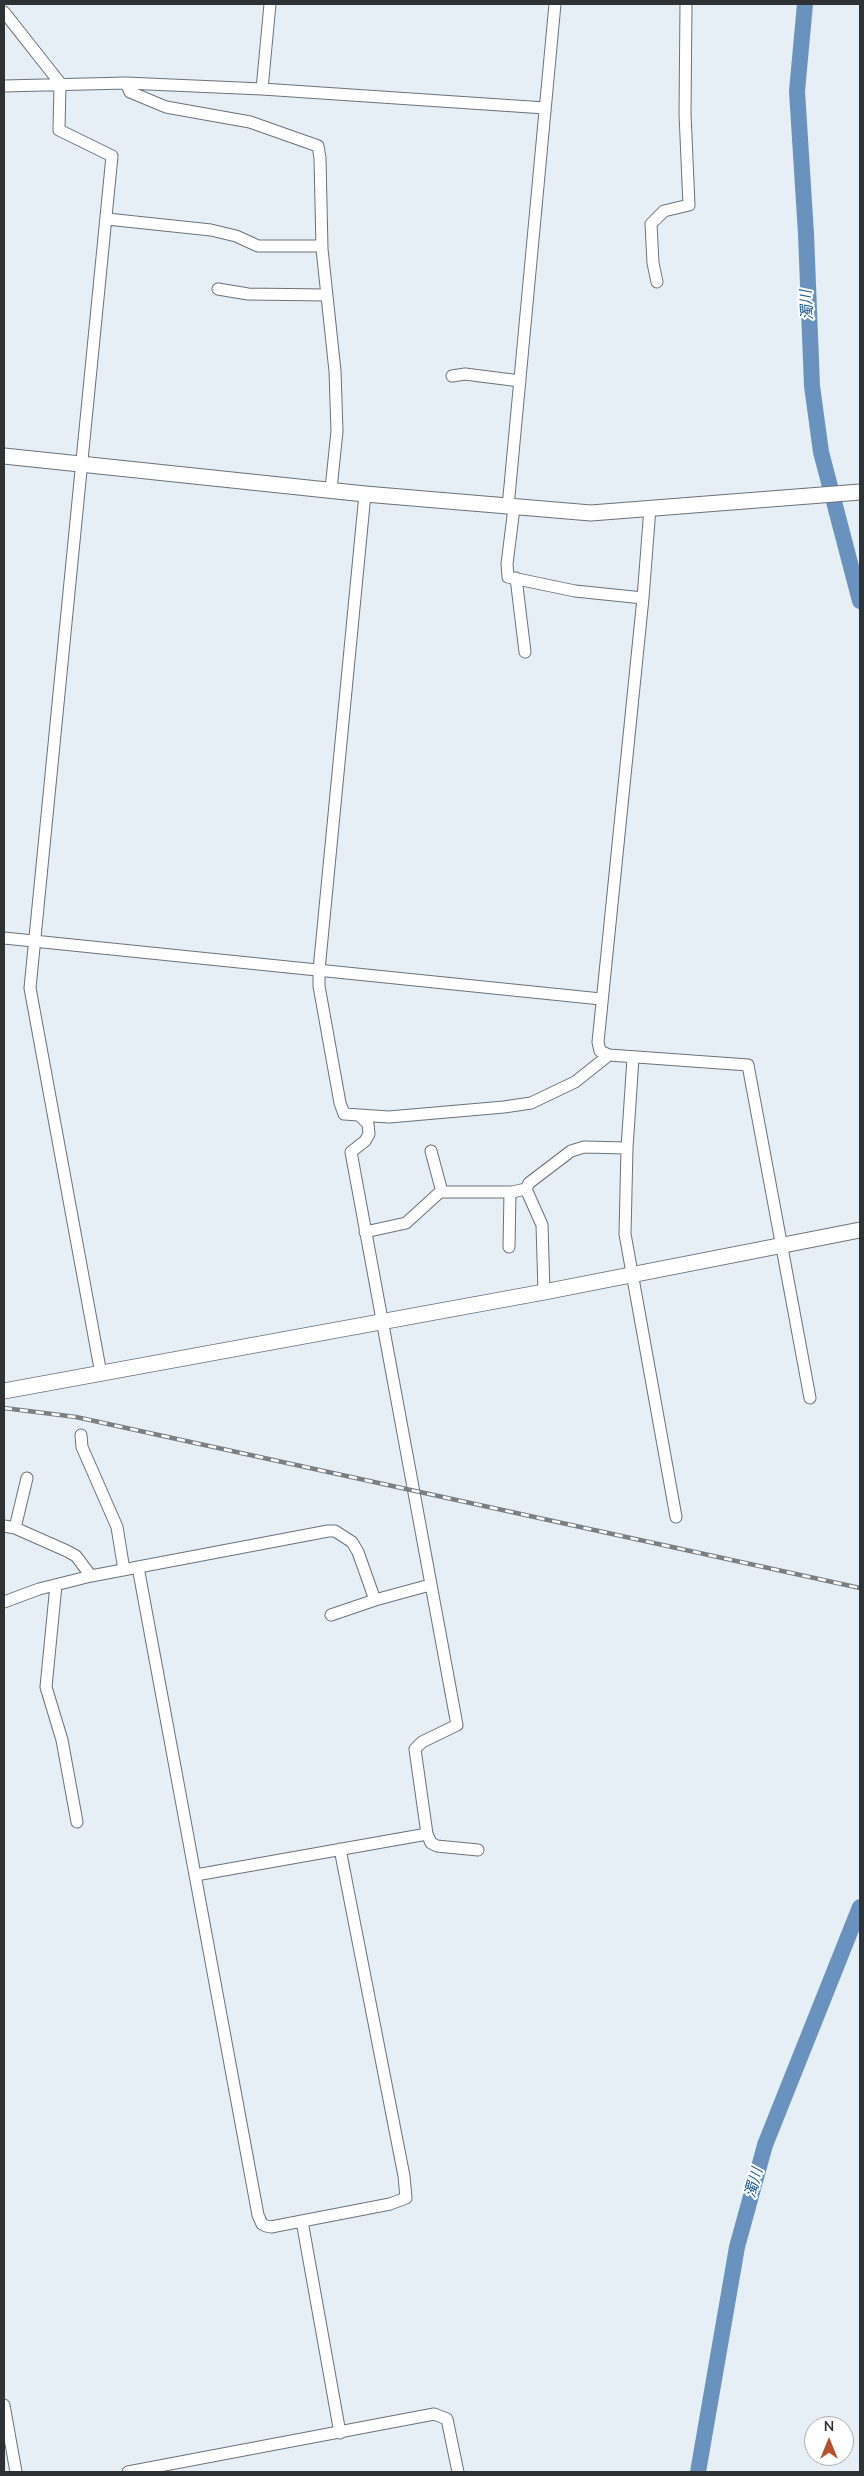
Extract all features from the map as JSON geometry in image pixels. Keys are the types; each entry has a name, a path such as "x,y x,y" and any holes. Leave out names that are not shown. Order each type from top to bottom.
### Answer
{"street":[{"path":"262,89 270,4"},
{"path":"555,4 520,380 506,574 575,591 643,598"},
{"path":"658,282 654,263 651,224 664,211 689,205 685,114 686,4"},
{"path":"4,12 60,83 59,130 112,156 30,988 101,1374"},
{"path":"4,86 60,83 126,83 262,89 545,108"},
{"path":"126,83 130,92 166,107 250,122 318,146 320,158 322,246 326,295 332,332 337,431 330,489"},
{"path":"107,219 211,230 236,236 258,246 322,246"},
{"path":"218,289 248,294 326,295"},
{"path":"452,376 465,374 520,380"},
{"path":"4,456 365,494 511,508 591,513 860,492"},
{"path":"365,494 319,970 319,986 340,1103 344,1114 360,1116 445,1112 531,1102 575,1082 609,1055"},
{"path":"650,508 643,598 598,1042 600,1051 609,1055 632,1058 748,1064 780,1246 810,1398"},
{"path":"516,578 525,652"},
{"path":"4,938 601,999"},
{"path":"632,1058 624,1224 676,1517"},
{"path":"360,1116 368,1124 369,1134 366,1141 351,1152 457,1725 422,1742 415,1749 427,1834 431,1843 437,1846 478,1850"},
{"path":"544,1292 542,1225 526,1189 528,1183 571,1151 584,1147 627,1148"},
{"path":"431,1151 433,1166 442,1192"},
{"path":"365,1232 406,1223 435,1195 442,1192 510,1192 526,1189"},
{"path":"510,1192 510,1247"},
{"path":"4,1391 544,1292 860,1230"},
{"path":"81,1435 82,1446 116,1522 124,1570"},
{"path":"27,1478 10,1527 76,1556 90,1576"},
{"path":"4,1602 90,1576 328,1530 335,1531 348,1538 358,1552 375,1600"},
{"path":"138,1567 259,2220 266,2226 271,2227 399,2202 406,2195 404,2176 340,1849"},
{"path":"56,1585 46,1687 62,1740 77,1822"},
{"path":"331,1615 375,1600 430,1585"},
{"path":"196,1875 427,1834"},
{"path":"302,2221 340,2433"},
{"path":"4,2406 16,2472"},
{"path":"128,2472 434,2414 444,2416 447,2419 458,2472"}],"waterway":[{"name":"濁川","path":"805,4 797,91 806,234 812,386 821,452 860,601"},
{"name":"濁川","path":"698,2472 737,2247 765,2145 860,1907"}],"railway":[{"path":"4,1408 76,1417 860,1588"}]}
